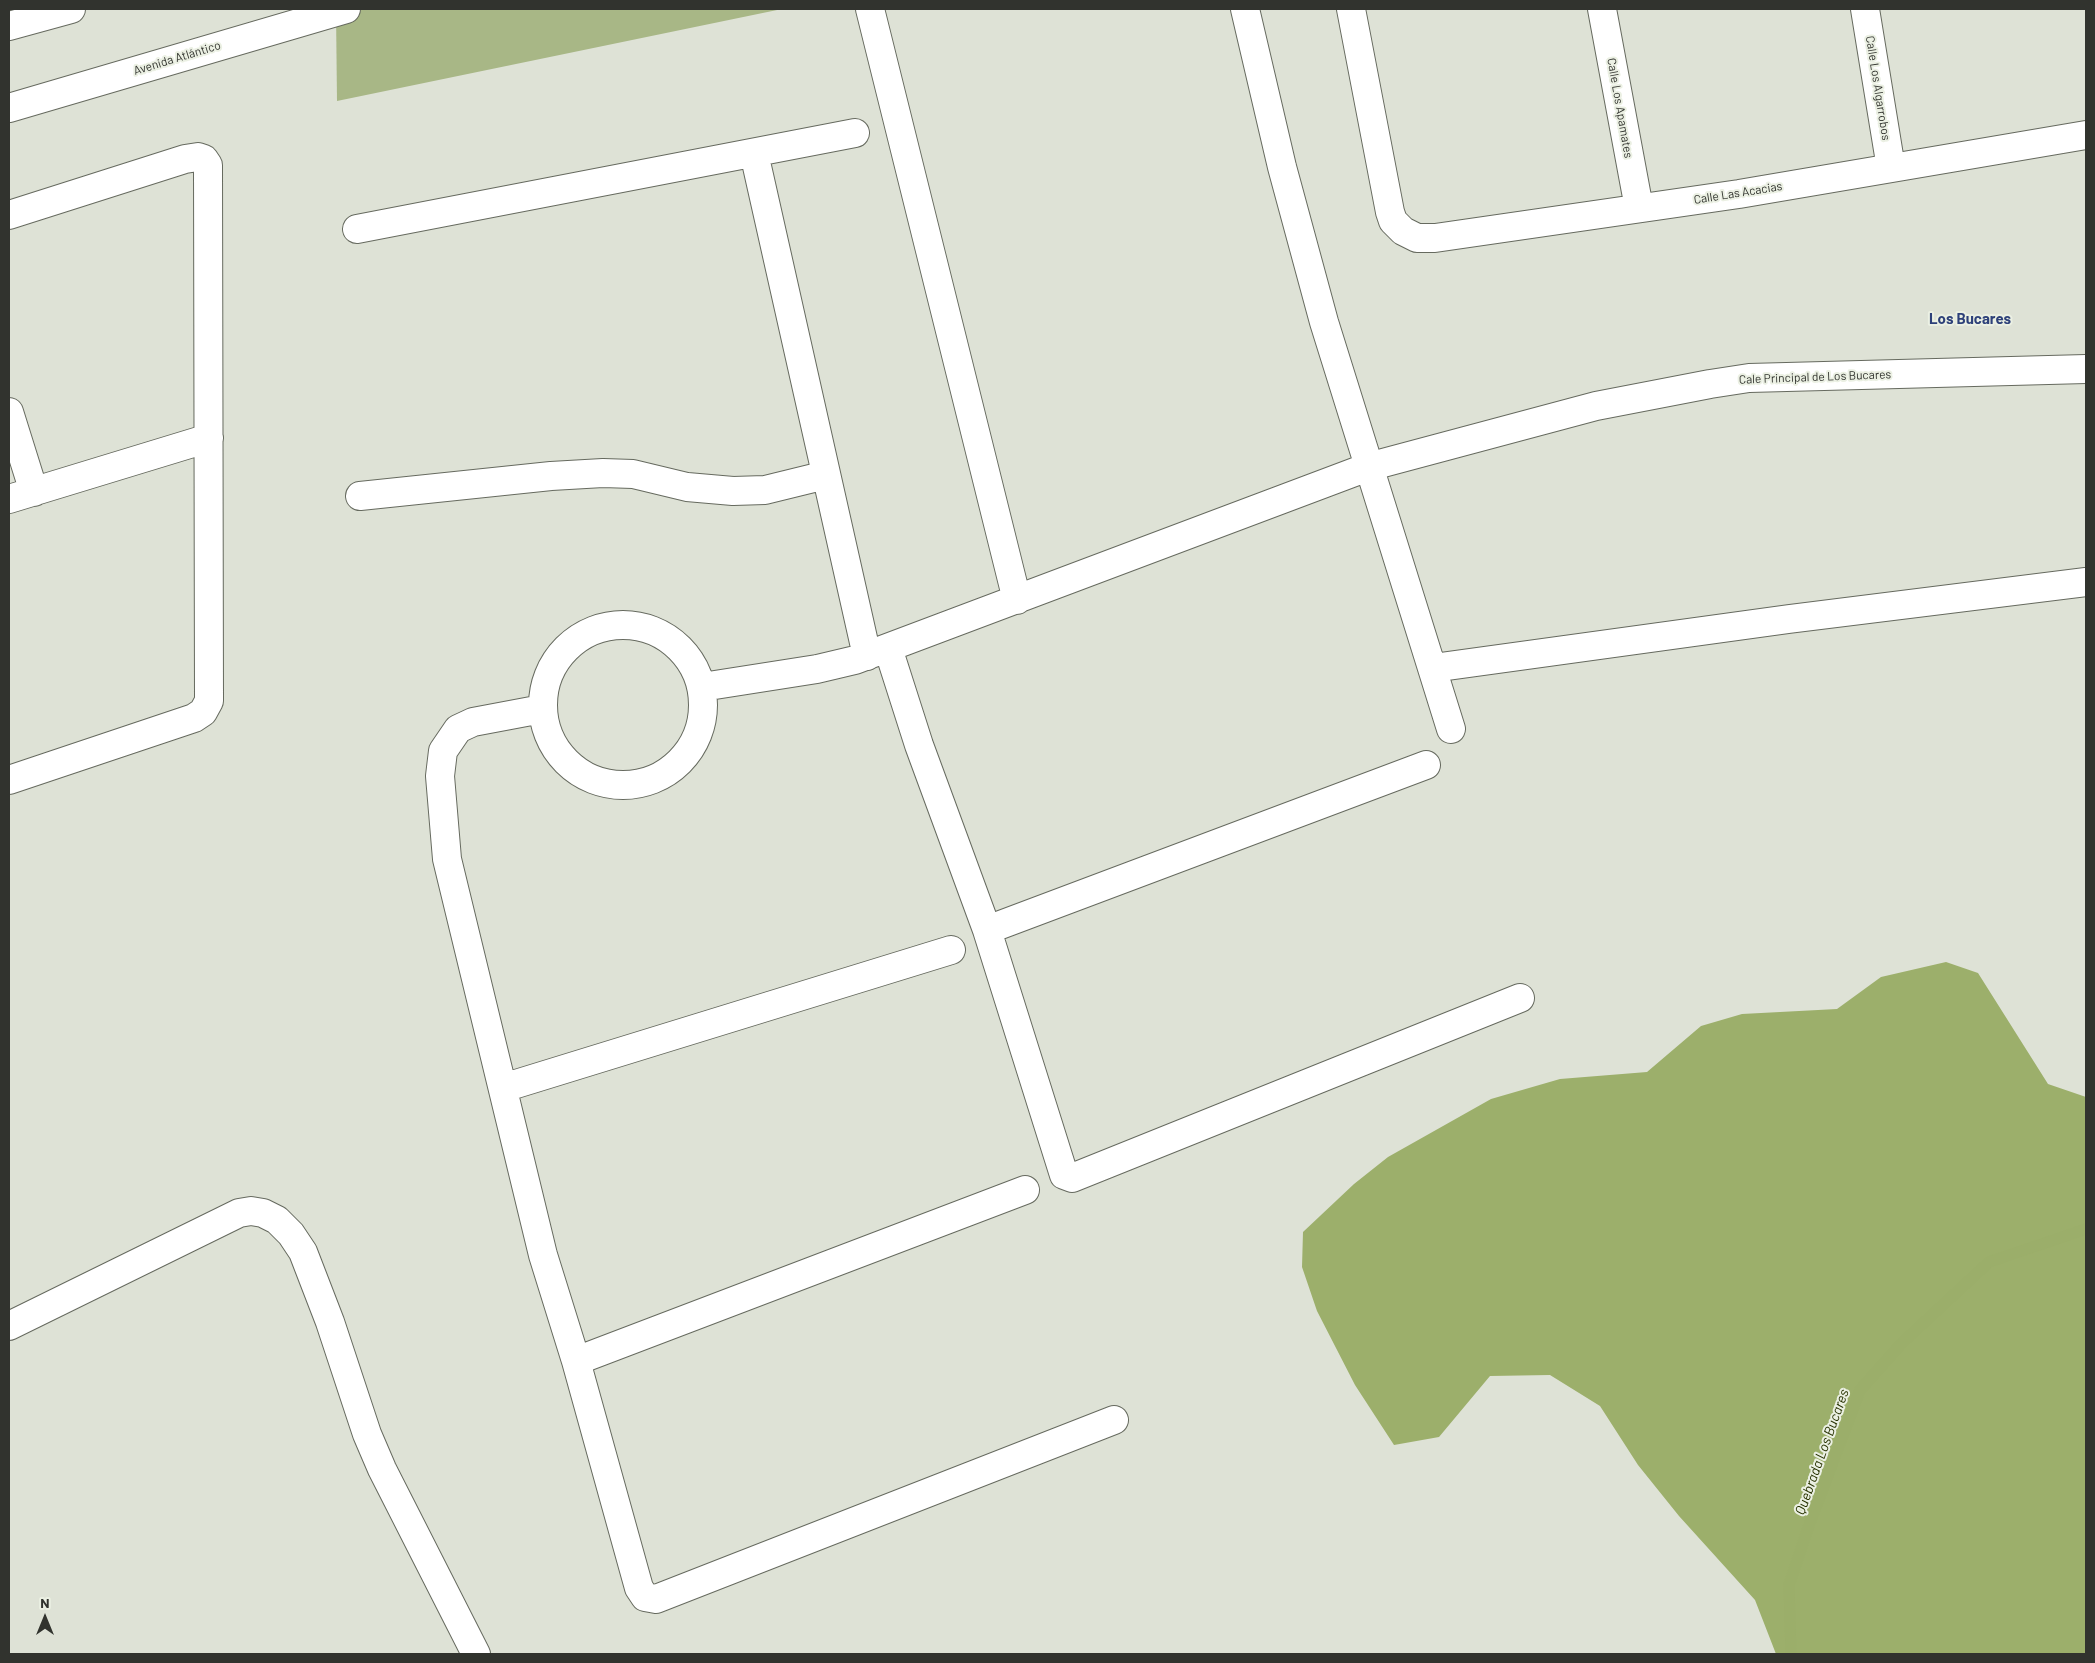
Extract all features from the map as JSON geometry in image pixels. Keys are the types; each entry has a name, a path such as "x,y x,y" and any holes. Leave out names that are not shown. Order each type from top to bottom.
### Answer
{"street":[{"path":"9,26 71,9"},
{"name":"Avenida Atlántico","path":"9,108 346,9"},
{"path":"870,9 1017,600"},
{"path":"1245,9 1286,185 1324,322 1451,729"},
{"name":"Calle Las Acacias","path":"1351,9 1394,222 1403,231 1417,238 1435,238 1739,194 2086,135"},
{"name":"Calle Los Apamates","path":"1602,9 1639,208"},
{"name":"Calle Los Algarrobos","path":"1865,9 1891,168"},
{"path":"357,229 855,133"},
{"path":"754,153 826,475 877,652 919,745 987,930 1064,1175 1072,1178 1520,998"},
{"path":"9,215 185,159 198,157 204,159 208,165 209,702 203,712 194,718 9,780"},
{"name":"Cale Principal de Los Bucares","path":"702,687 817,669 855,660 1368,467 1596,406 1750,378 2086,370"},
{"path":"9,412 21,496 209,438"},
{"path":"360,496 552,476 603,473 633,474 687,487 733,491 757,490 826,475"},
{"path":"1432,668 1789,619 2086,582"},
{"path":"628,625 653,631 675,644 692,663 702,687 704,712 702,721 697,737 683,759 663,774 639,784 612,784 585,776 564,759 548,736 542,709 546,682 558,658 577,639 603,628 628,625"},
{"path":"542,709 473,722 458,729 443,751 440,776 447,859 543,1255 576,1361 639,1588 645,1597 656,1599 1114,1420"},
{"path":"987,930 1426,765"},
{"path":"503,1088 951,950"},
{"path":"576,1361 1025,1190"},
{"path":"9,1326 239,1213 251,1211 263,1213 277,1220 291,1234 314,1277 367,1434 382,1469 476,1654"}],"green space":[{"path":"346,9 782,9 337,101 336,11"},
{"path":"1946,962 1978,973 2048,1084 2086,1097 2086,1654 1776,1654 1755,1600 1679,1516 1638,1465 1600,1406 1550,1375 1490,1376 1439,1437 1394,1445 1355,1385 1317,1311 1302,1267 1303,1232 1354,1184 1388,1157 1491,1099 1560,1079 1647,1072 1701,1026 1742,1014 1837,1009 1881,977"}],"waterway":[{"name":"Quebrada Los Bucares","path":"1791,1654 1789,1585 1808,1528 1860,1390 1902,1343 1989,1262 2086,1229"}],"district":[{"name":"Los Bucares","path":"1970,319"}]}
